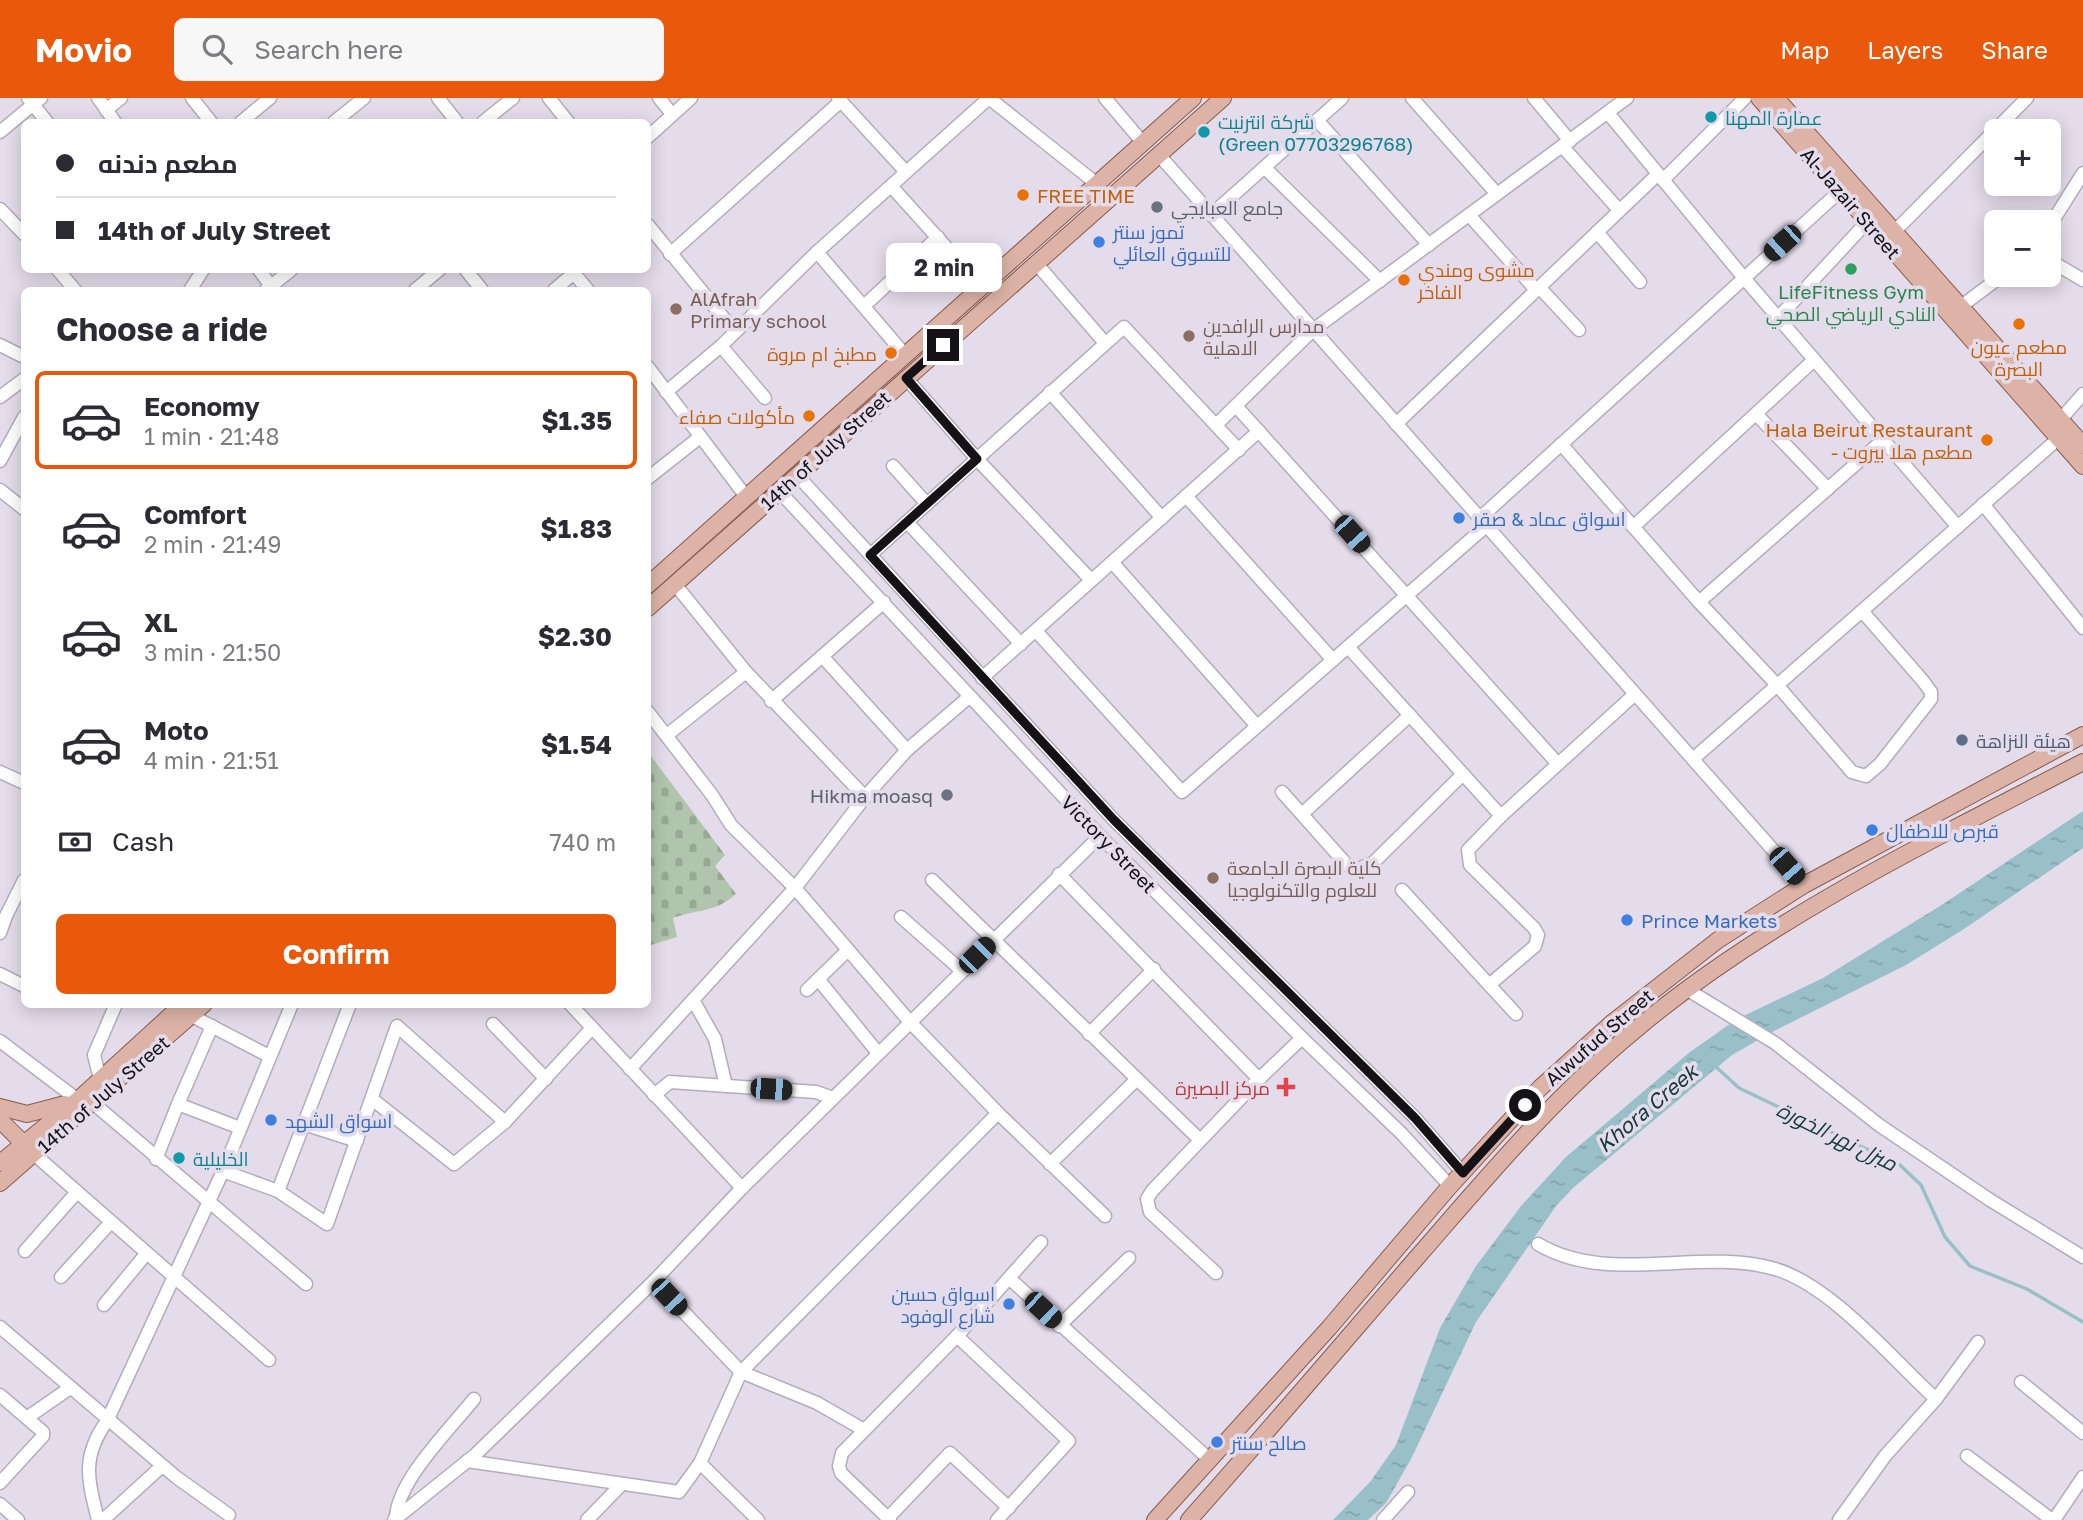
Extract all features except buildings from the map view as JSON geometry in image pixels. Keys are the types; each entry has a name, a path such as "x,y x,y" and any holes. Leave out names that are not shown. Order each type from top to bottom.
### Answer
{"main road":[{"name":"14th of July Street","path":"651,582 1193,98"},
{"name":"14th of July Street","path":"651,605 1223,98"},
{"name":"Al-Jazair Street","path":"1759,98 1867,222 2028,393 2083,445"},
{"name":"Al-Jazair Street","path":"1776,98 1960,307 2028,393"},
{"name":"Al-Jazair Street","path":"2052,416 2059,438 2083,466"},
{"name":"Alwufud Street","path":"1155,1520 1329,1328 1450,1186 1540,1088 1613,1022 1700,953 1804,885 2083,735"},
{"name":"Alwufud Street","path":"1189,1520 1550,1108 1636,1028 1717,968 1817,905 1934,839 2083,762"},
{"name":"14th of July Street","path":"85,1102 100,1079 193,1008"},
{"name":"14th of July Street","path":"0,1183 7,1157 29,1149 193,1008"},
{"path":"0,1107 27,1114 85,1102"},
{"path":"0,1120 29,1149"}],"street":[{"path":"98,98 113,119"},
{"path":"106,110 121,98"},
{"path":"192,98 209,119"},
{"path":"245,119 270,98"},
{"path":"338,119 364,98"},
{"path":"438,98 455,119"},
{"path":"487,119 513,98"},
{"path":"549,98 566,119"},
{"path":"659,98 672,114"},
{"path":"651,134 691,98"},
{"path":"666,392 721,346 817,252 989,98 1097,184"},
{"path":"1105,98 1143,143"},
{"path":"1211,215 1342,98"},
{"path":"1412,98 1497,194"},
{"path":"1534,98 1619,210"},
{"path":"1216,425 1313,330 1627,98"},
{"path":"1396,424 1619,210 1660,177 1745,98"},
{"path":"1894,232 2027,98"},
{"path":"0,132 34,100 45,119"},
{"path":"670,254 840,100 906,172"},
{"path":"1608,113 1744,278 1958,527"},
{"path":"1317,120 1429,245"},
{"path":"1159,155 1804,885"},
{"path":"1265,168 1380,281"},
{"path":"2061,212 2079,189 2083,173"},
{"path":"891,186 982,287"},
{"path":"1036,631 1182,792 1408,595 1561,444 1840,191"},
{"path":"0,209 21,231"},
{"path":"1469,215 1579,330"},
{"path":"1778,318 1867,222"},
{"path":"651,229 736,332"},
{"path":"1597,232 1640,282"},
{"path":"864,306 938,237"},
{"path":"817,252 906,356"},
{"path":"1036,263 1105,343"},
{"path":"2061,267 2083,280"},
{"path":"61,273 72,287"},
{"path":"272,287 288,273"},
{"path":"419,287 435,273"},
{"path":"468,273 480,287"},
{"path":"557,287 571,273"},
{"path":"575,273 586,287"},
{"path":"1960,307 1987,287"},
{"path":"870,555 1125,327 1239,450"},
{"path":"0,345 21,356"},
{"path":"721,346 765,398"},
{"path":"1633,527 1814,360"},
{"path":"651,371 747,498"},
{"path":"906,378 977,459 1091,580"},
{"path":"0,397 21,381"},
{"path":"1050,392 1162,518"},
{"path":"2052,416 2083,394"},
{"path":"1236,407 1558,764"},
{"path":"1756,414 1828,489"},
{"path":"0,461 21,422"},
{"path":"982,678 1259,431"},
{"path":"651,476 700,437"},
{"path":"1693,759 2059,438"},
{"path":"1699,602 1882,441"},
{"path":"1561,444 1852,772 1866,776 1880,764 1931,699 1931,692 1862,611"},
{"path":"892,466 927,504"},
{"name":"Victory Street","path":"797,475 1114,820 1415,1118 1463,1173"},
{"path":"0,491 21,507"},
{"name":"Victory Street","path":"779,491 1100,836 1401,1133 1450,1186"},
{"path":"1186,496 1333,660"},
{"path":"1983,505 2083,628"},
{"path":"823,537 839,522"},
{"path":"907,522 1021,644"},
{"path":"1112,562 1257,726"},
{"path":"674,583 771,701 865,797"},
{"path":"771,701 884,602"},
{"path":"1348,647 1501,816"},
{"path":"822,656 907,750"},
{"path":"667,735 746,672"},
{"path":"1489,985 1532,948 1538,939 1534,928 1468,861 1470,847 1635,694"},
{"path":"631,1069 795,888 865,797 907,750 969,696"},
{"path":"1302,814 1410,715"},
{"path":"651,716 732,825 795,888 910,1022 998,1113 1105,1216"},
{"path":"0,772 21,782"},
{"path":"1282,792 1348,865 1363,869 1373,863 1463,774"},
{"path":"395,1520 467,1461 654,1281 742,1188 1100,836"},
{"path":"1059,874 1259,1079"},
{"path":"932,880 1200,1140"},
{"path":"0,933 21,889"},
{"path":"1402,890 1516,1014"},
{"path":"901,917 961,971"},
{"path":"807,990 848,950"},
{"path":"1089,1034 1154,969"},
{"path":"0,974 21,984"},
{"path":"818,979 878,1053"},
{"path":"1688,989 1775,1043 1879,1125 1990,1200 2083,1257"},
{"path":"693,1000 715,1039 726,1086"},
{"path":"100,1079 93,1055 114,1008"},
{"path":"193,1008 212,1026 270,1056"},
{"path":"162,1466 101,1520 88,1475 95,1438 107,1421 223,1171 290,1008"},
{"path":"278,1191 348,1008"},
{"path":"574,1008 742,1188"},
{"path":"493,1024 546,1079"},
{"path":"156,1159 212,1026"},
{"path":"223,1171 278,1191 327,1224 397,1026 505,1122"},
{"path":"372,1099 454,1164 505,1122 592,1028"},
{"path":"1216,1273 1150,1212 1147,1203 1152,1191 1302,1038"},
{"path":"0,1041 85,1102 306,1284"},
{"path":"1050,1164 1137,1079"},
{"path":"654,1094 670,1082 816,1092 833,1098"},
{"path":"178,1104 240,1128"},
{"path":"467,1461 680,1492 700,1463 741,1372 998,1113"},
{"path":"1401,1133 1415,1118"},
{"path":"304,1124 357,1141"},
{"path":"29,1149 269,1360"},
{"path":"25,1251 77,1192"},
{"path":"61,1277 111,1222"},
{"path":"1009,1507 950,1453 889,1519 846,1478 839,1466 842,1453 957,1336 1041,1241"},
{"path":"1538,1244 1569,1259 1591,1263 1742,1263 1774,1268 1790,1274 1831,1300 1936,1399"},
{"path":"104,1305 146,1254"},
{"path":"1059,1326 1129,1258"},
{"path":"1010,1279 1209,1460"},
{"path":"654,1281 741,1372 817,1403 864,1430"},
{"path":"0,1327 107,1421 229,1515"},
{"path":"957,1336 1069,1441 997,1520"},
{"path":"1839,1520 1885,1456 1936,1399 1978,1342"},
{"path":"2021,1382 2083,1433"},
{"path":"28,1417 69,1388"},
{"path":"0,1395 43,1432 43,1436 0,1483"},
{"path":"395,1520 398,1502 410,1479 474,1399"},
{"path":"1967,1456 2053,1520 2083,1477"},
{"path":"700,1463 758,1520"},
{"path":"587,1520 621,1485"},
{"path":"1383,1520 1408,1492"},
{"path":"0,1504 18,1520"}],"green space":[{"path":"651,756 725,855 715,866 736,894 713,908 673,918 677,937 651,945"}],"water":[{"name":"Khora Creek","path":"2083,811 2083,848 1906,965 1732,1055 1573,1188 1556,1206 1476,1322 1411,1459 1386,1503 1368,1520 1333,1520 1370,1482 1396,1445 1440,1328 1476,1266 1521,1206 1566,1157 1690,1052 1737,1019 1823,978 1940,906"}],"waterway":[{"name":"مبزل نهر الخورة","path":"1714,1065 1739,1088 1900,1165 1921,1185 1945,1237 1970,1266 2027,1289 2083,1322"}],"place":[{"name":"عمارة المهنا","path":"1711,117"},
{"name":"شركة انترنيت (Green 07703296768)","path":"1204,132"},
{"name":"FREE TIME","path":"1023,195"},
{"name":"جامع العبايجي","path":"1157,207"},
{"name":"تموز سنتر للتسوق العائلي","path":"1099,242"},
{"name":"LifeFitness Gym النادي الرياضي الصحي","path":"1851,269"},
{"name":"مشوى ومندي الفاخر","path":"1404,280"},
{"name":"AlAfrah Primary school","path":"676,309"},
{"name":"مطعم عيون البصرة","path":"2019,324"},
{"name":"مدارس الرافدين اﻻهلية","path":"1189,336"},
{"name":"مطبخ ام مروة","path":"891,353"},
{"name":"مأكولات صفاء","path":"809,416"},
{"name":"Hala Beirut Restaurant - مطعم هلا بيروت","path":"1987,440"},
{"name":"اسواق عماد & صقر","path":"1459,518"},
{"name":"هيئة النزاهة","path":"1962,740"},
{"name":"Hikma moasq","path":"947,795"},
{"name":"قبرص للاطفال","path":"1872,830"},
{"name":"كلية البصرة الجامعة للعلوم والتكنولوجيا","path":"1213,878"},
{"name":"Prince Markets","path":"1627,920"},
{"name":"مركز البصيرة","path":"1286,1087"},
{"name":"اسواق الشهد","path":"271,1120"},
{"name":"الخليلية","path":"179,1158"},
{"name":"اسواق حسين شارع الوفود","path":"1009,1304"},
{"name":"صالح سنتر","path":"1217,1442"}],"route":[{"path":"943,345 906,378 977,459 870,555 1114,820 1415,1118 1463,1173 1525,1105"}]}
